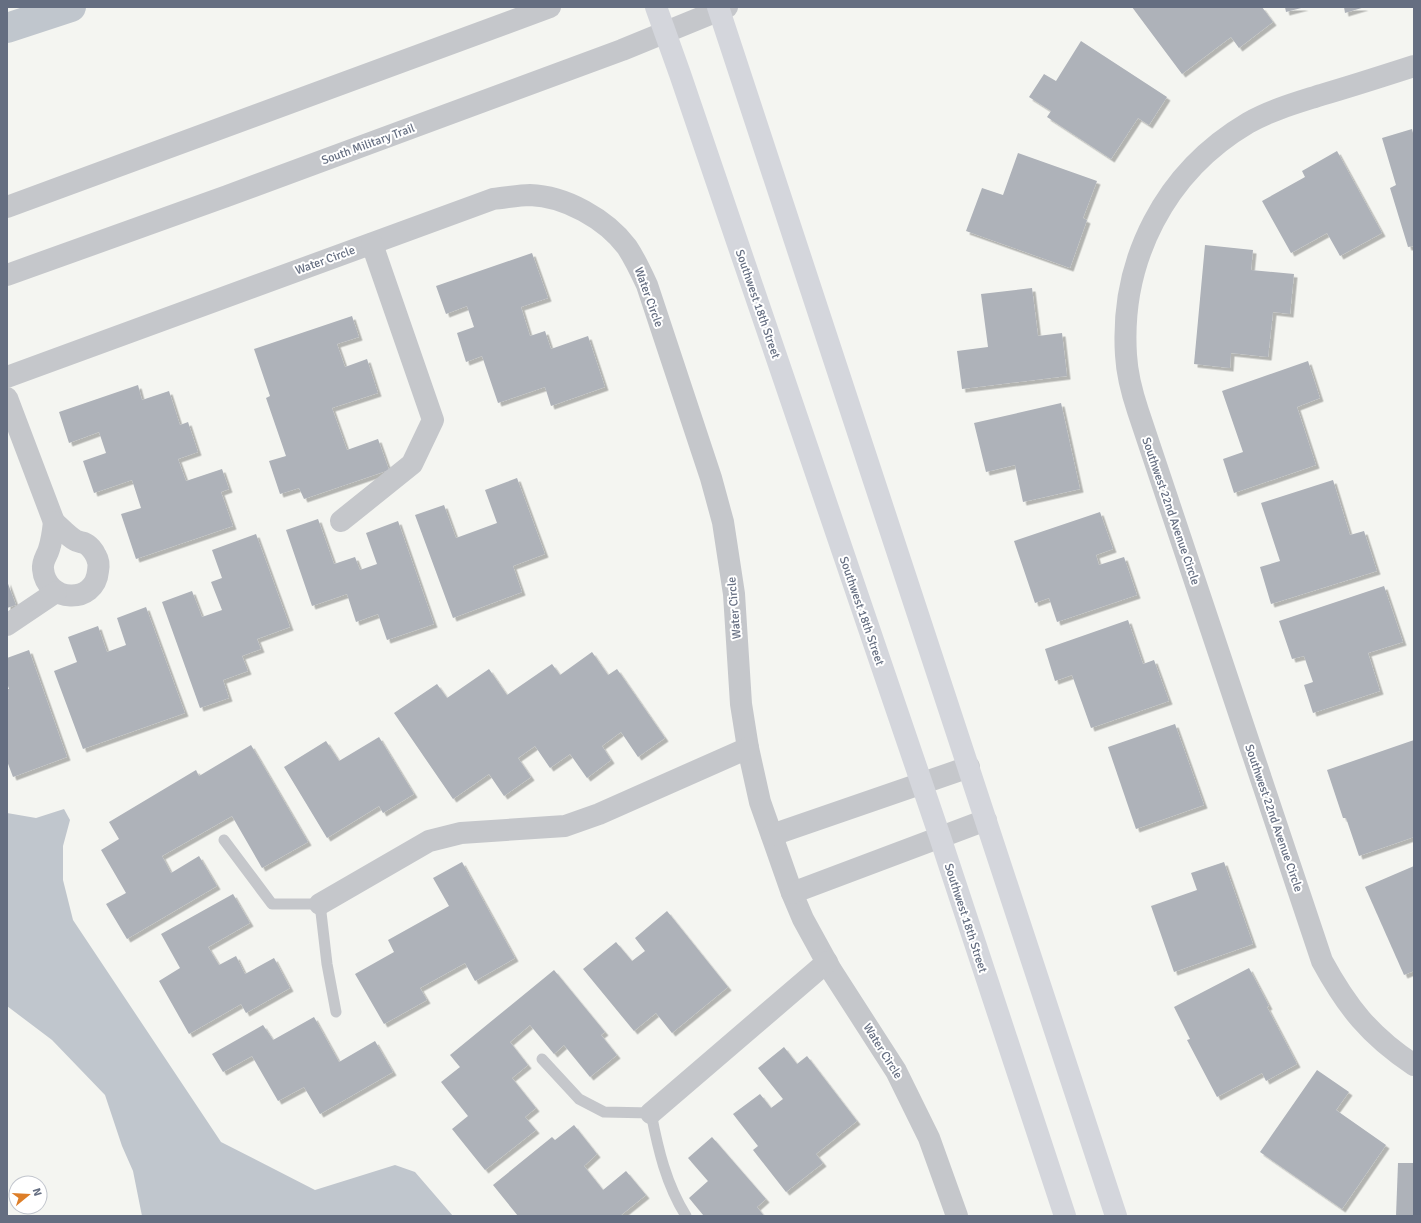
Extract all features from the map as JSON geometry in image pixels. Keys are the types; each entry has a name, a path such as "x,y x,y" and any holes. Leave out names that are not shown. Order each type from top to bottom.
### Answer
{"main road":[{"name":"Southwest 18th Street","path":"656,7 940,837 1065,1216"},
{"path":"721,8 1116,1216"}],"street":[{"path":"7,207 550,7"},
{"name":"South Military Trail","path":"7,275 235,193 622,50 721,8"},
{"name":"Southwest 22nd Avenue Circle","path":"1414,66 1276,110 1242,127 1223,139 1200,159 1180,181 1162,206 1148,233 1137,261 1129,290 1126,326 1126,356 1129,378 1138,411 1322,961 1336,987 1354,1012 1374,1035 1397,1054 1414,1065"},
{"name":"Water Circle","path":"7,377 493,199 530,195 559,201 593,216 610,230 626,246 638,265 647,285 711,478 723,522 734,594 741,704 748,748 760,802 792,893 803,919 828,962 896,1070 929,1138 957,1216"},
{"path":"341,521 412,464 433,420 372,244"},
{"path":"7,398 54,522 75,540 84,543 92,549 97,557 99,566 95,583 89,590 82,594 73,596 56,592 45,578 43,568 44,559 49,550 54,522"},
{"path":"7,625 56,592"},
{"path":"320,904 429,841 461,833 565,826 599,814 748,748"},
{"path":"772,835 968,767"},
{"path":"792,893 986,820"},
{"path":"651,1113 828,962"}],"lane":[{"path":"224,840 272,904 320,904 327,964 336,1012"},
{"path":"542,1059 579,1100 604,1112 651,1113 660,1156 677,1202 686,1216"}],"shaded area":[{"path":"64,809 70,820 63,846 63,880 73,920 221,1142 315,1190 395,1165 415,1172 453,1216 142,1216 133,1171 122,1146 105,1095 52,1040 7,1006 7,813 36,818"}],"building":[{"path":"1132,7 1262,7 1273,22 1239,48 1231,37 1182,74"},
{"path":"1285,7 1305,7 1286,12"},
{"path":"1344,7 1365,7 1345,13"},
{"path":"1081,41 1167,97 1149,125 1138,118 1111,159 1047,117 1051,111 1029,97 1044,74 1056,81"},
{"path":"1412,129 1414,137 1414,246 1408,247 1390,188 1396,185 1382,138"},
{"path":"1337,151 1382,233 1340,256 1327,233 1291,253 1262,201 1305,177 1302,171"},
{"path":"1018,153 1097,181 1083,218 1087,220 1070,268 966,231 982,188 1003,195"},
{"path":"1205,245 1253,250 1251,270 1294,274 1290,314 1273,312 1268,357 1231,353 1230,368 1194,364"},
{"path":"532,253 548,298 521,307 530,336 545,331 551,349 588,336 605,387 551,406 545,387 498,403 482,356 466,362 457,333 474,327 467,306 446,314 436,286"},
{"path":"1032,288 1038,336 1062,333 1067,376 962,389 957,351 988,347 981,294"},
{"path":"352,316 359,337 337,344 345,367 367,359 378,393 332,408 347,450 378,439 389,470 304,499 299,488 280,494 269,461 286,456 266,398 270,396 254,349"},
{"path":"1308,361 1320,398 1297,407 1316,465 1234,493 1223,459 1243,452 1222,391"},
{"path":"138,385 142,400 169,391 180,425 188,422 198,452 178,459 186,481 222,469 229,489 221,492 233,526 136,559 121,514 141,508 132,480 94,493 83,461 106,453 99,432 69,443 59,412"},
{"path":"1061,403 1080,489 1023,502 1015,465 986,472 974,423"},
{"path":"517,478 545,554 513,566 522,592 453,618 415,515 444,505 456,538 497,523 485,490"},
{"path":"1333,480 1350,535 1364,531 1377,571 1271,604 1260,567 1280,561 1261,503"},
{"path":"1100,512 1113,549 1096,555 1099,565 1124,557 1137,595 1057,622 1049,598 1035,603 1014,541"},
{"path":"318,519 334,564 355,557 360,570 377,564 366,533 398,521 434,624 387,640 378,614 356,622 347,594 312,606 286,530"},
{"path":"256,534 290,627 257,639 261,649 242,656 248,671 223,680 229,698 200,708 162,602 192,591 202,617 222,610 211,582 222,578 212,550"},
{"path":"7,581 16,605 7,608"},
{"path":"1384,586 1403,642 1368,653 1380,691 1313,713 1304,685 1313,682 1304,656 1292,659 1279,621"},
{"path":"146,607 185,713 83,749 54,671 77,662 68,637 98,626 107,652 126,645 117,618"},
{"path":"1128,620 1143,664 1154,660 1169,701 1091,728 1072,675 1055,681 1045,649"},
{"path":"29,650 67,757 13,777 7,761 7,689 9,689 7,683 7,658"},
{"path":"592,652 608,675 617,669 665,738 638,757 621,732 602,746 611,760 587,778 570,754 550,768 535,746 518,758 531,777 504,796 489,774 453,799 394,713 437,684 447,698 489,669 507,695 552,664 560,675"},
{"path":"1175,724 1204,805 1136,829 1108,747"},
{"path":"379,737 414,794 383,813 379,806 327,838 284,767 326,741 339,761"},
{"path":"1414,740 1414,837 1359,856 1346,818 1343,818 1327,770"},
{"path":"251,745 308,842 262,868 232,816 162,856 171,873 199,856 217,886 127,939 106,904 126,893 101,850 119,839 109,822 196,770 199,776"},
{"path":"462,862 515,958 475,981 465,963 420,988 427,1000 384,1024 355,974 394,952 388,940 449,906 433,878"},
{"path":"1224,862 1253,944 1174,972 1151,906 1197,890 1191,873"},
{"path":"1414,866 1414,971 1404,975 1365,887"},
{"path":"233,894 250,923 208,947 219,965 236,956 245,974 274,958 290,988 246,1013 241,1004 189,1034 159,981 180,968 161,934"},
{"path":"667,911 728,987 672,1033 656,1013 634,1031 583,969 616,942 632,961 645,951 635,938"},
{"path":"1249,968 1269,1006 1267,1007 1297,1064 1266,1081 1262,1073 1217,1097 1187,1040 1190,1039 1174,1007"},
{"path":"554,970 605,1032 601,1035 617,1055 590,1077 564,1045 554,1054 530,1025 510,1042 528,1065 512,1078 536,1108 525,1117 536,1130 485,1170 452,1129 468,1116 441,1082 460,1067 450,1055"},
{"path":"314,1017 339,1062 375,1041 393,1072 320,1114 304,1087 278,1101 252,1056 223,1072 212,1054 263,1025 273,1040"},
{"path":"784,1047 797,1064 807,1056 857,1121 816,1154 823,1163 786,1192 753,1150 758,1146 733,1114 760,1094 771,1108 783,1099 758,1068"},
{"path":"1317,1070 1349,1092 1336,1110 1386,1145 1342,1209 1260,1152"},
{"path":"574,1125 597,1154 584,1166 603,1190 626,1171 646,1195 620,1216 518,1216 493,1185 552,1137 555,1140"},
{"path":"712,1137 766,1199 757,1207 764,1216 704,1216 689,1198 708,1181 688,1158"},
{"path":"1398,1163 1414,1163 1414,1216 1396,1216"}],"waterway":[{"path":"7,28 71,7"}]}
